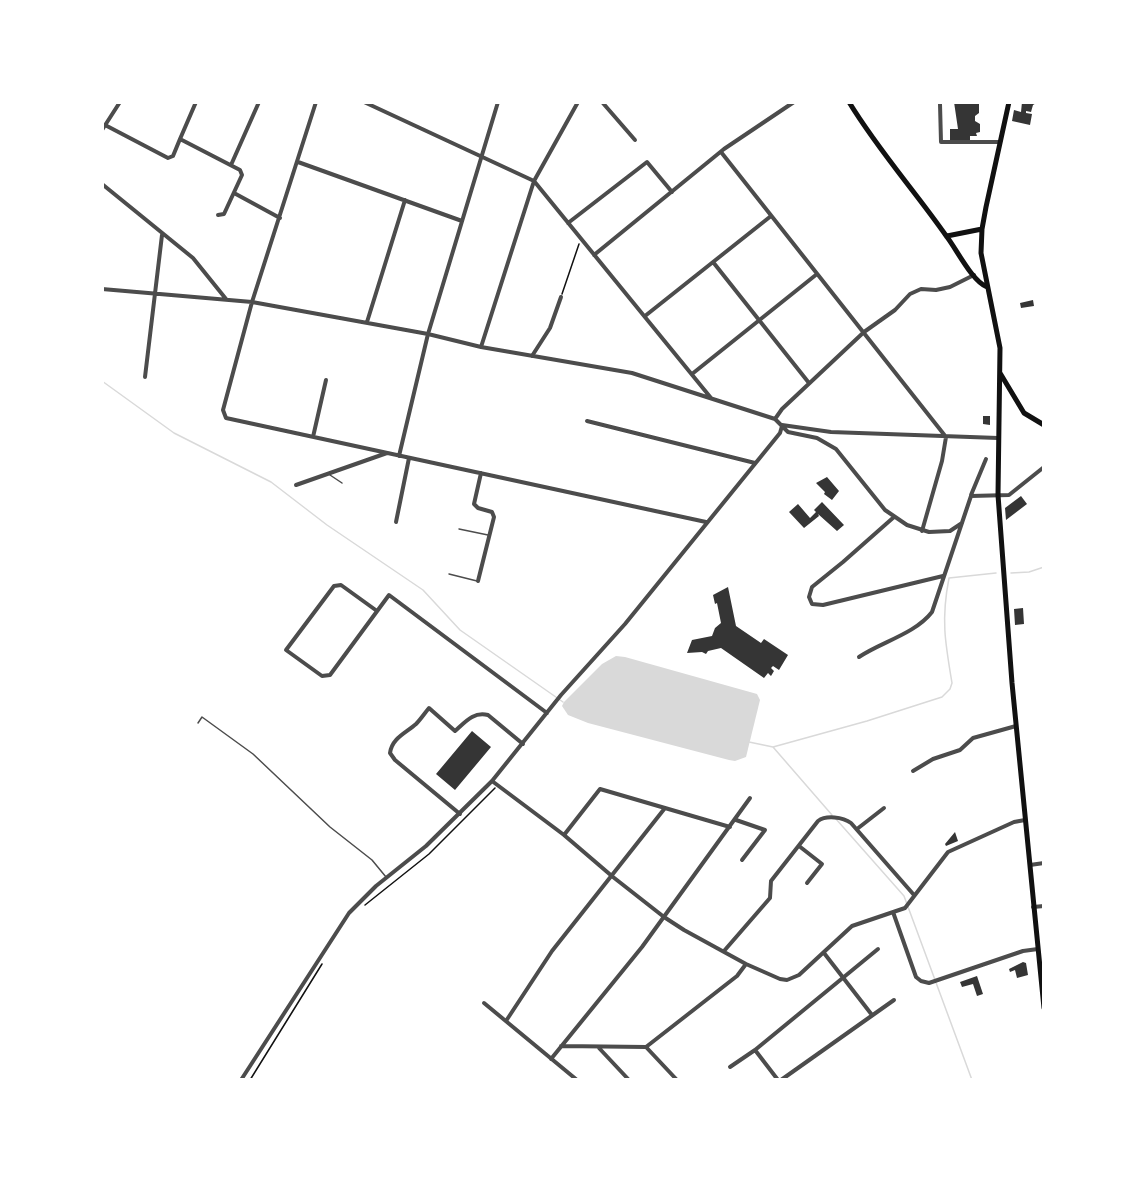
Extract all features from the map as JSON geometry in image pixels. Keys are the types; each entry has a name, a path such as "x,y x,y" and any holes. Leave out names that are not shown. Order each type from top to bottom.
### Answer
{"main road":[{"path":"849,102 888,160 974,275 982,285 987,287"},
{"path":"1009,102 982,230 981,254 998,334 1000,373 998,495 1016,726 1044,1008"},
{"path":"947,236 982,230"},
{"path":"1000,373 1024,413 1044,425"}],"street":[{"path":"102,130 120,102"},
{"path":"105,125 168,158 173,156 196,102"},
{"path":"231,165 259,102"},
{"path":"316,102 252,302 223,410 224,415 229,419 706,522"},
{"path":"364,102 534,180 711,398"},
{"path":"399,456 429,334 498,102"},
{"path":"481,347 534,180 578,102"},
{"path":"602,102 635,140"},
{"path":"594,255 721,152 794,102"},
{"path":"939,104 941,142 1001,142"},
{"path":"180,139 242,172 224,214 218,215"},
{"path":"721,152 946,437 942,461 922,531"},
{"path":"298,162 462,221"},
{"path":"568,223 647,162 672,192"},
{"path":"102,184 193,258 226,299"},
{"path":"234,193 280,218"},
{"path":"367,322 405,200"},
{"path":"645,316 771,216"},
{"path":"145,377 162,234"},
{"path":"712,262 809,383"},
{"path":"692,374 817,273"},
{"path":"775,419 782,409 864,332 895,310 910,294 921,289 936,290 950,287 974,275"},
{"path":"102,289 252,302 429,334 481,347 632,373 775,419 787,431 817,438 836,449 885,510 922,531 946,532 962,524"},
{"path":"532,356 550,328 561,297"},
{"path":"313,437 326,380"},
{"path":"587,421 755,463"},
{"path":"782,425 831,432 998,438"},
{"path":"241,1080 349,913 387,877 426,846 492,781 554,703 625,624 755,463 781,430 782,425"},
{"path":"296,485 387,453"},
{"path":"396,522 409,458"},
{"path":"859,657 897,638 929,616 935,607 943,576 986,459"},
{"path":"971,496 1012,494 1044,467"},
{"path":"478,581 494,514 474,504 481,473"},
{"path":"894,517 812,587 810,597 812,604 824,605 943,576"},
{"path":"377,611 341,585 334,586 286,650 322,676 330,675 389,595 547,713"},
{"path":"460,814 395,760 390,753 391,746 399,737 416,724 429,708 455,731 473,715 482,713 488,715 523,744"},
{"path":"913,771 933,759 960,750 973,738 1016,726"},
{"path":"492,781 684,930 746,964 787,980 799,975 852,926 905,908 948,852 997,829 1025,820"},
{"path":"564,835 600,789 730,827"},
{"path":"551,1059 642,947 750,798"},
{"path":"506,1022 552,951 613,877 664,808"},
{"path":"857,830 884,808"},
{"path":"724,951 770,898 771,881 820,818 846,820 914,896"},
{"path":"736,820 765,830 742,860"},
{"path":"799,846 822,864 807,883"},
{"path":"1029,865 1044,862"},
{"path":"1033,907 1044,906"},
{"path":"893,912 916,977 921,981 935,981 1023,951 1038,949"},
{"path":"730,1066 754,1050 878,949"},
{"path":"824,953 872,1015"},
{"path":"561,1046 646,1047 737,976 746,964"},
{"path":"754,1050 779,1080 894,1000"},
{"path":"484,1003 577,1080"},
{"path":"646,1047 677,1080"},
{"path":"599,1048 629,1080"}],"lane":[{"path":"329,474 342,483"},
{"path":"459,529 489,535"},
{"path":"449,574 478,581"},
{"path":"198,723 202,717 252,754 330,827 372,860 387,877"}],"path":[{"path":"561,297 581,238"},
{"path":"362,907 429,854 498,785"},
{"path":"250,1080 325,960"}],"shaded area":[{"path":"616,656 757,694 760,700 746,757 735,761 729,760 588,723 568,715 562,706 564,702 602,664"}],"building":[{"path":"954,102 979,102 979,113 975,116 975,121 980,124 980,132 976,133 977,136 970,136 970,140 950,140 950,129 958,129"},
{"path":"1022,102 1038,102 1033,105 1031,112 1026,111 1032,114 1030,125 1012,121 1014,110 1021,112"},
{"path":"1033,300 1034,306 1021,308 1020,303"},
{"path":"983,416 990,416 990,425 983,424"},
{"path":"827,477 839,491 832,500 816,483"},
{"path":"1021,496 1027,504 1006,520 1005,508"},
{"path":"822,502 844,525 837,531 818,514 819,516 804,528 789,512 798,504 810,518"},
{"path":"728,587 736,626 761,643 764,639 788,655 779,670 773,666 771,668 774,671 771,676 768,673 764,678 721,648 708,651 706,654 687,653 692,640 712,636 715,628 721,623 713,595"},
{"path":"1023,608 1024,624 1015,625 1014,609"},
{"path":"472,731 491,747 455,790 436,774"},
{"path":"955,832 958,841 946,846 945,844"},
{"path":"1023,962 1026,963 1028,975 1017,978 1015,970 1010,972 1009,969"},
{"path":"977,976 983,994 977,996 973,984 962,987 960,982"}],"waterway":[{"path":"102,381 174,433 271,482 327,525 423,590 460,630 563,702"},
{"path":"1011,573 1029,572 1044,567"},
{"path":"749,742 773,747 942,697 950,689 952,683 945,630 945,606 949,578 996,573"},
{"path":"773,747 832,815"},
{"path":"836,819 904,896 972,1080"}]}
